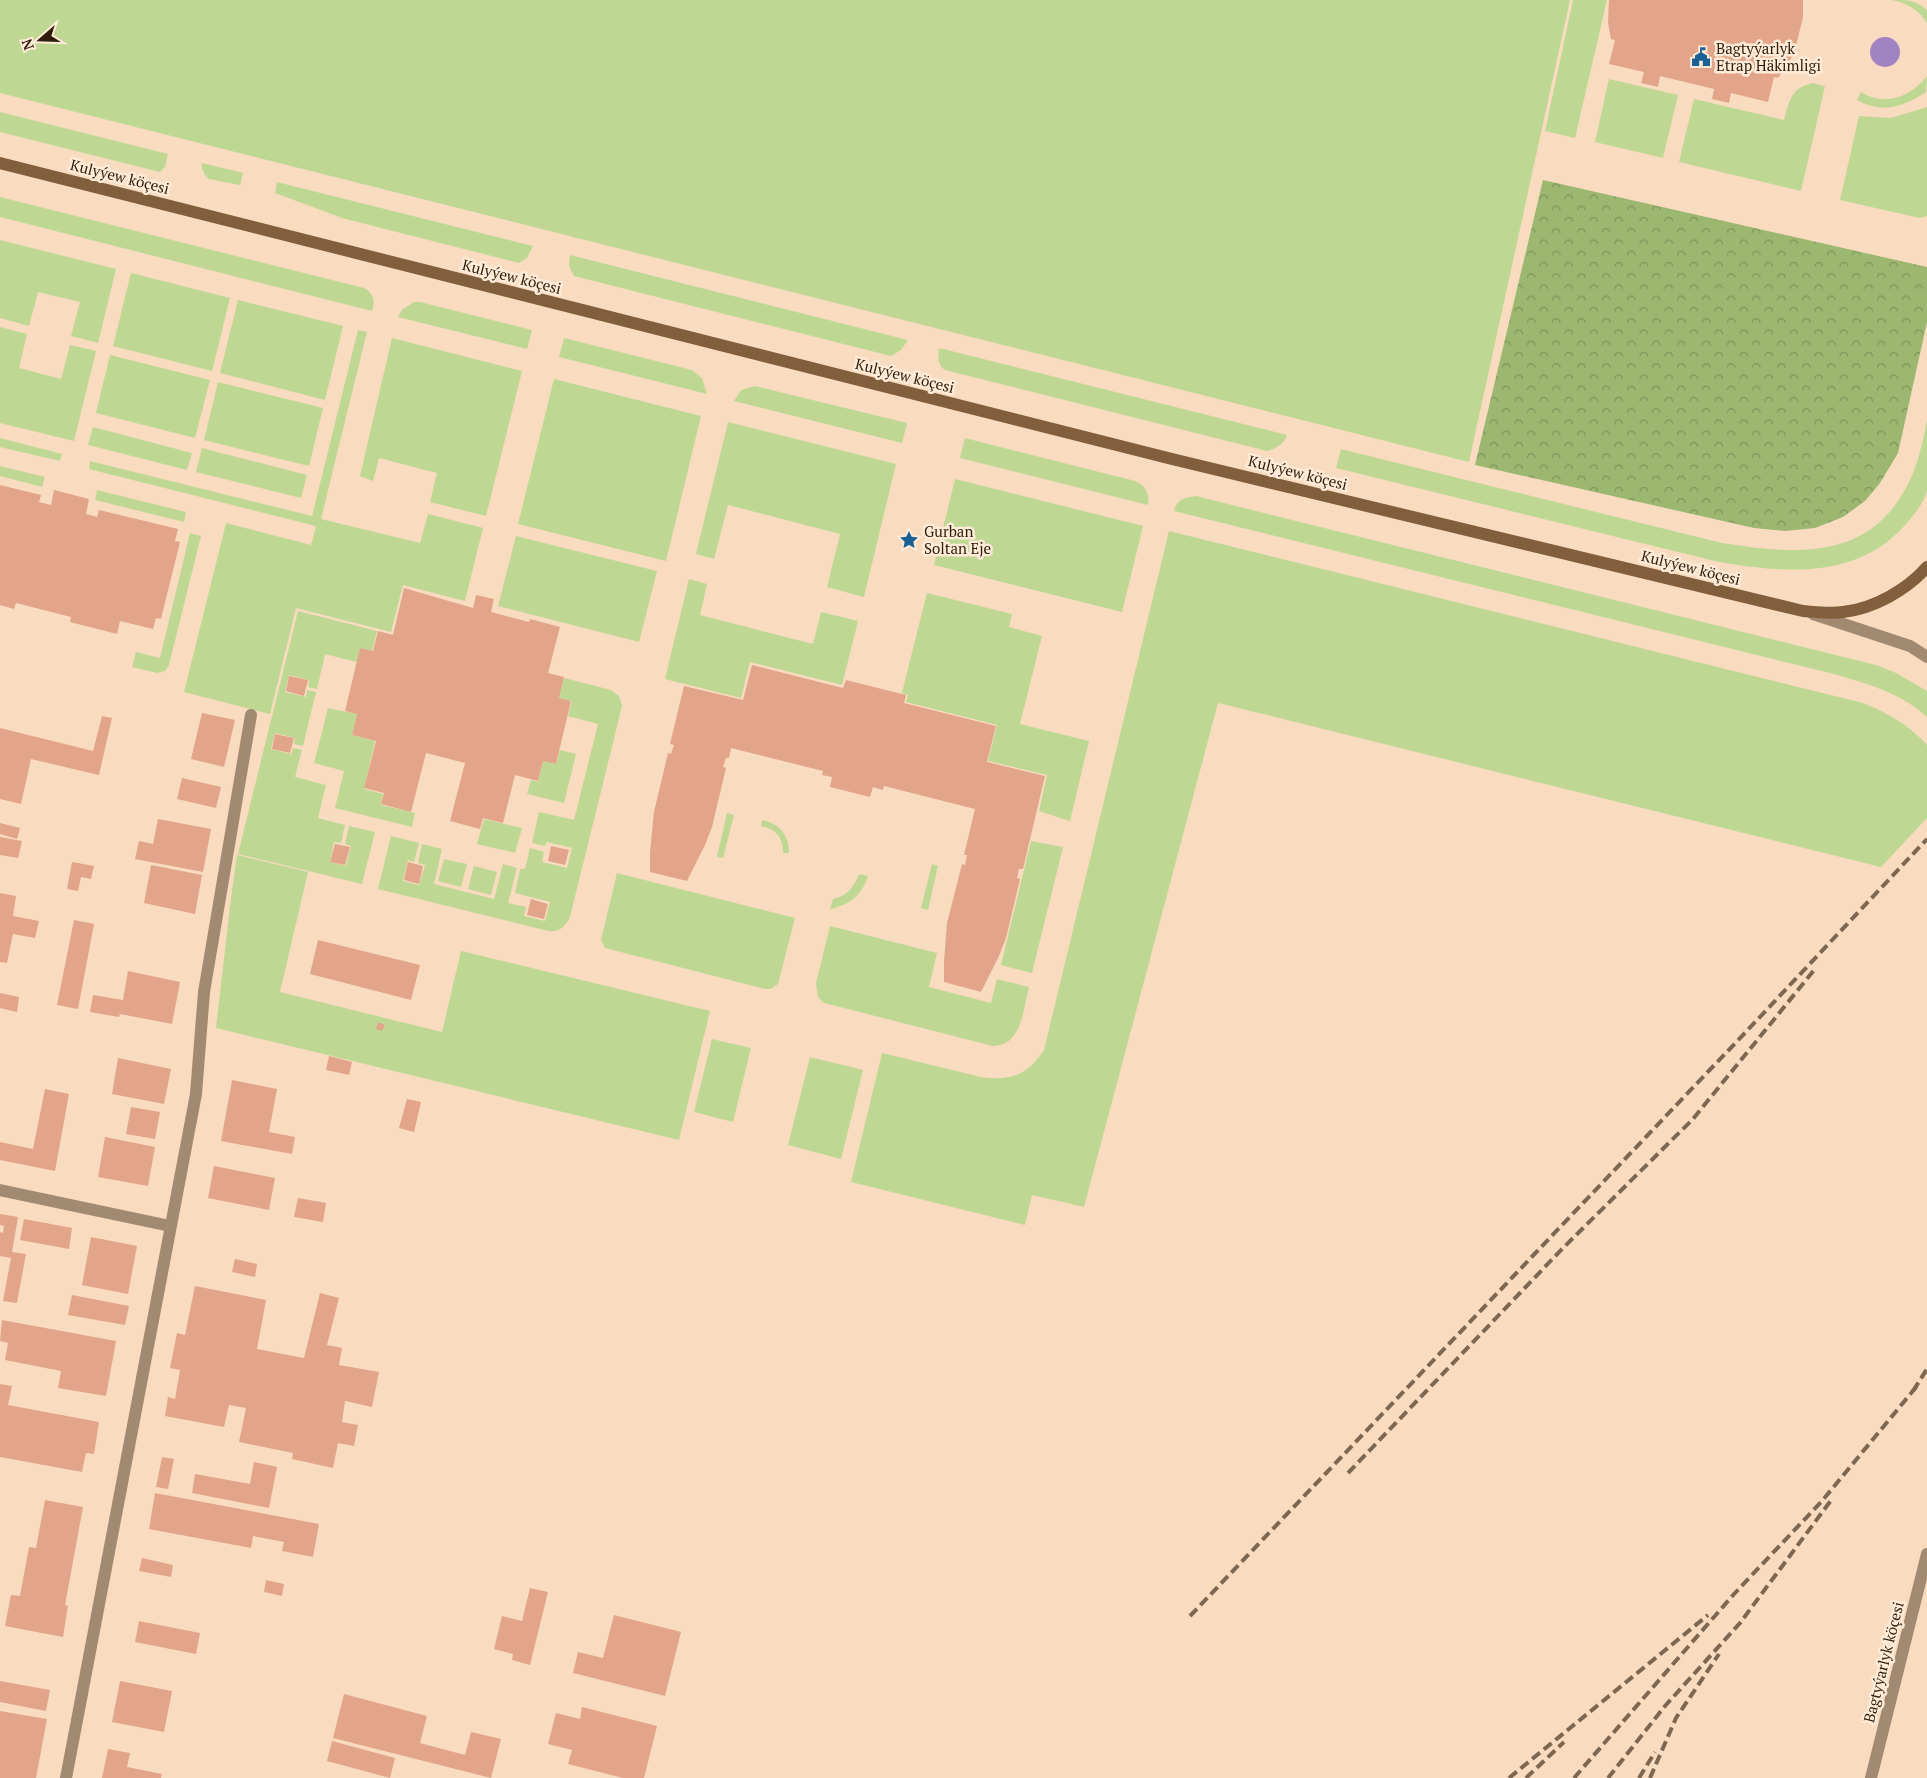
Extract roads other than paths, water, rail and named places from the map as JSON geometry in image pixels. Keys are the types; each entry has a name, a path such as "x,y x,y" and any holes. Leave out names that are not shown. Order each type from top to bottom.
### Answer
{"street":[{"name":"Kulyýew köçesi","path":"0,163 1153,454 1804,611 1842,612 1869,606 1907,584 1920,575 1927,567"},
{"path":"1804,611 1910,646 1927,657"},
{"path":"66,1778 196,1094 204,992 251,715"},
{"path":"0,1190 170,1226"},
{"name":"Bagtyýarlyk köçesi","path":"1871,1778 1927,1554"}],"railway":[{"path":"1190,1616 1927,839"},
{"path":"1348,1473 1563,1248 1693,1119 1815,969"},
{"path":"1913,1391 1927,1369"},
{"path":"1574,1778 1734,1594 1822,1501 1917,1386"},
{"path":"1608,1778 1665,1706 1740,1623 1832,1499"},
{"path":"1509,1778 1708,1615"},
{"path":"1650,1778 1676,1718 1719,1654"},
{"path":"1526,1778 1564,1742"},
{"path":"1639,1778 1655,1752"}],"place":[{"name":"Bagtyýarlyk Etrap Häkimligi","path":"1701,57"},
{"name":"Gurban Soltan Eje","path":"909,540"}]}
